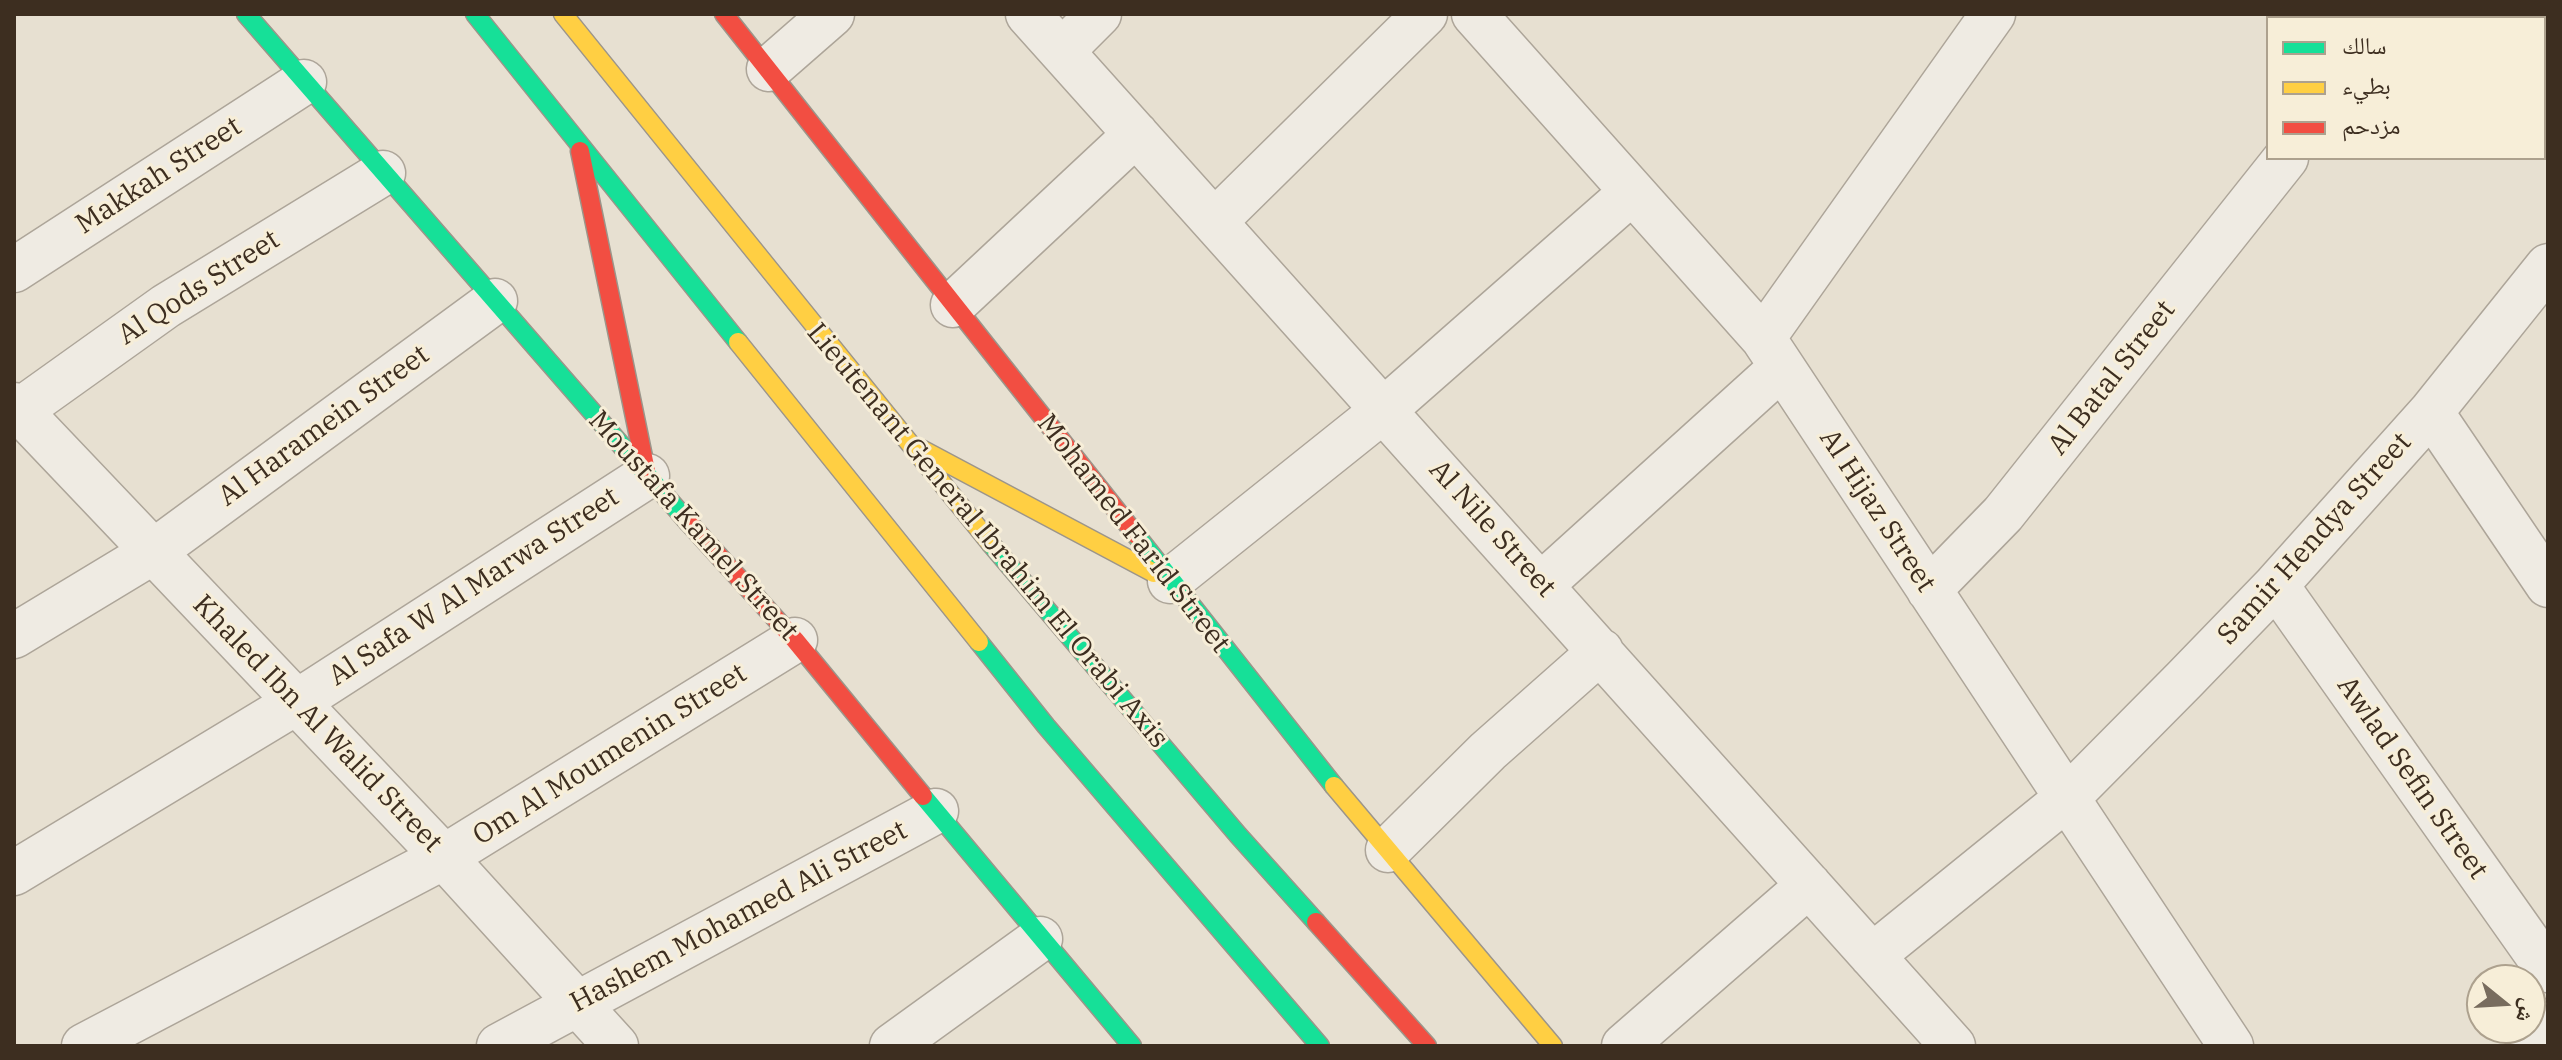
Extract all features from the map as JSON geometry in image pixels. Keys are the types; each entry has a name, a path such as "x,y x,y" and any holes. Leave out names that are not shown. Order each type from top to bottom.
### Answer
{"main road":[{"name":"Moustafa Kamel Street","path":"246,14 647,476 795,640 1040,939 1132,1046"},
{"path":"475,14 1037,714 1320,1046"},
{"name":"Lieutenant General Ibrahim El Orabi Axis","path":"563,14 905,440 1124,703 1427,1046"},
{"name":"Mohamed Farid Street","path":"724,14 1170,581 1388,850 1553,1046"},
{"path":"579,144 647,476"},
{"path":"905,440 1170,581"}],"street":[{"path":"769,69 832,14"},
{"name":"Al Nile Street","path":"1028,14 1953,1046"},
{"path":"1062,51 1099,14"},
{"path":"1215,221 1425,14"},
{"name":"Al Hijaz Street","path":"1474,14 1513,32 1632,192 1772,353 2231,1046"},
{"path":"1541,585 1772,353 1993,14"},
{"name":"Makkah Street","path":"14,270 304,82"},
{"path":"953,305 1136,134"},
{"name":"Al Batal Street","path":"1929,590 2003,514 2284,160"},
{"name":"Al Qods Street","path":"17,408 166,306 383,173"},
{"path":"1170,581 1385,409 1632,192"},
{"name":"Samir Hendya Street","path":"1872,956 2067,798 2276,585 2431,412 2548,266"},
{"name":"Al Haramein Street","path":"14,636 153,552 495,301"},
{"name":"Khaled Ibn Al Walid Street","path":"17,408 444,857 616,1046"},
{"path":"2431,412 2548,585"},
{"name":"Al Safa W Al Marwa Street","path":"14,873 297,702 647,476"},
{"name":"Awlad Sefin Street","path":"2276,585 2548,970"},
{"name":"Om Al Moumenin Street","path":"84,1046 444,857 795,640"},
{"path":"1388,850 1488,751 1601,651"},
{"name":"Hashem Mohamed Ali Street","path":"499,1046 936,811"},
{"path":"1624,1046 1809,885"},
{"path":"892,1046 1040,939"},
{"path":"2528,1046 2548,1021"}],"traffic: fast":[{"path":"246,14 688,522"},
{"path":"475,14 738,342"},
{"path":"1136,535 1334,786"},
{"path":"991,544 1238,835 1316,922"},
{"path":"979,642 1046,726 1320,1046"},
{"path":"923,796 1132,1046"}],"traffic: slow":[{"path":"563,14 991,544"},
{"path":"738,342 979,642"},
{"path":"921,449 1154,573"},
{"path":"1334,786 1553,1046"}],"traffic: jam":[{"path":"724,14 1136,535"},
{"path":"580,151 646,471"},
{"path":"688,522 795,640 923,796"},
{"path":"1316,922 1427,1046"}]}
